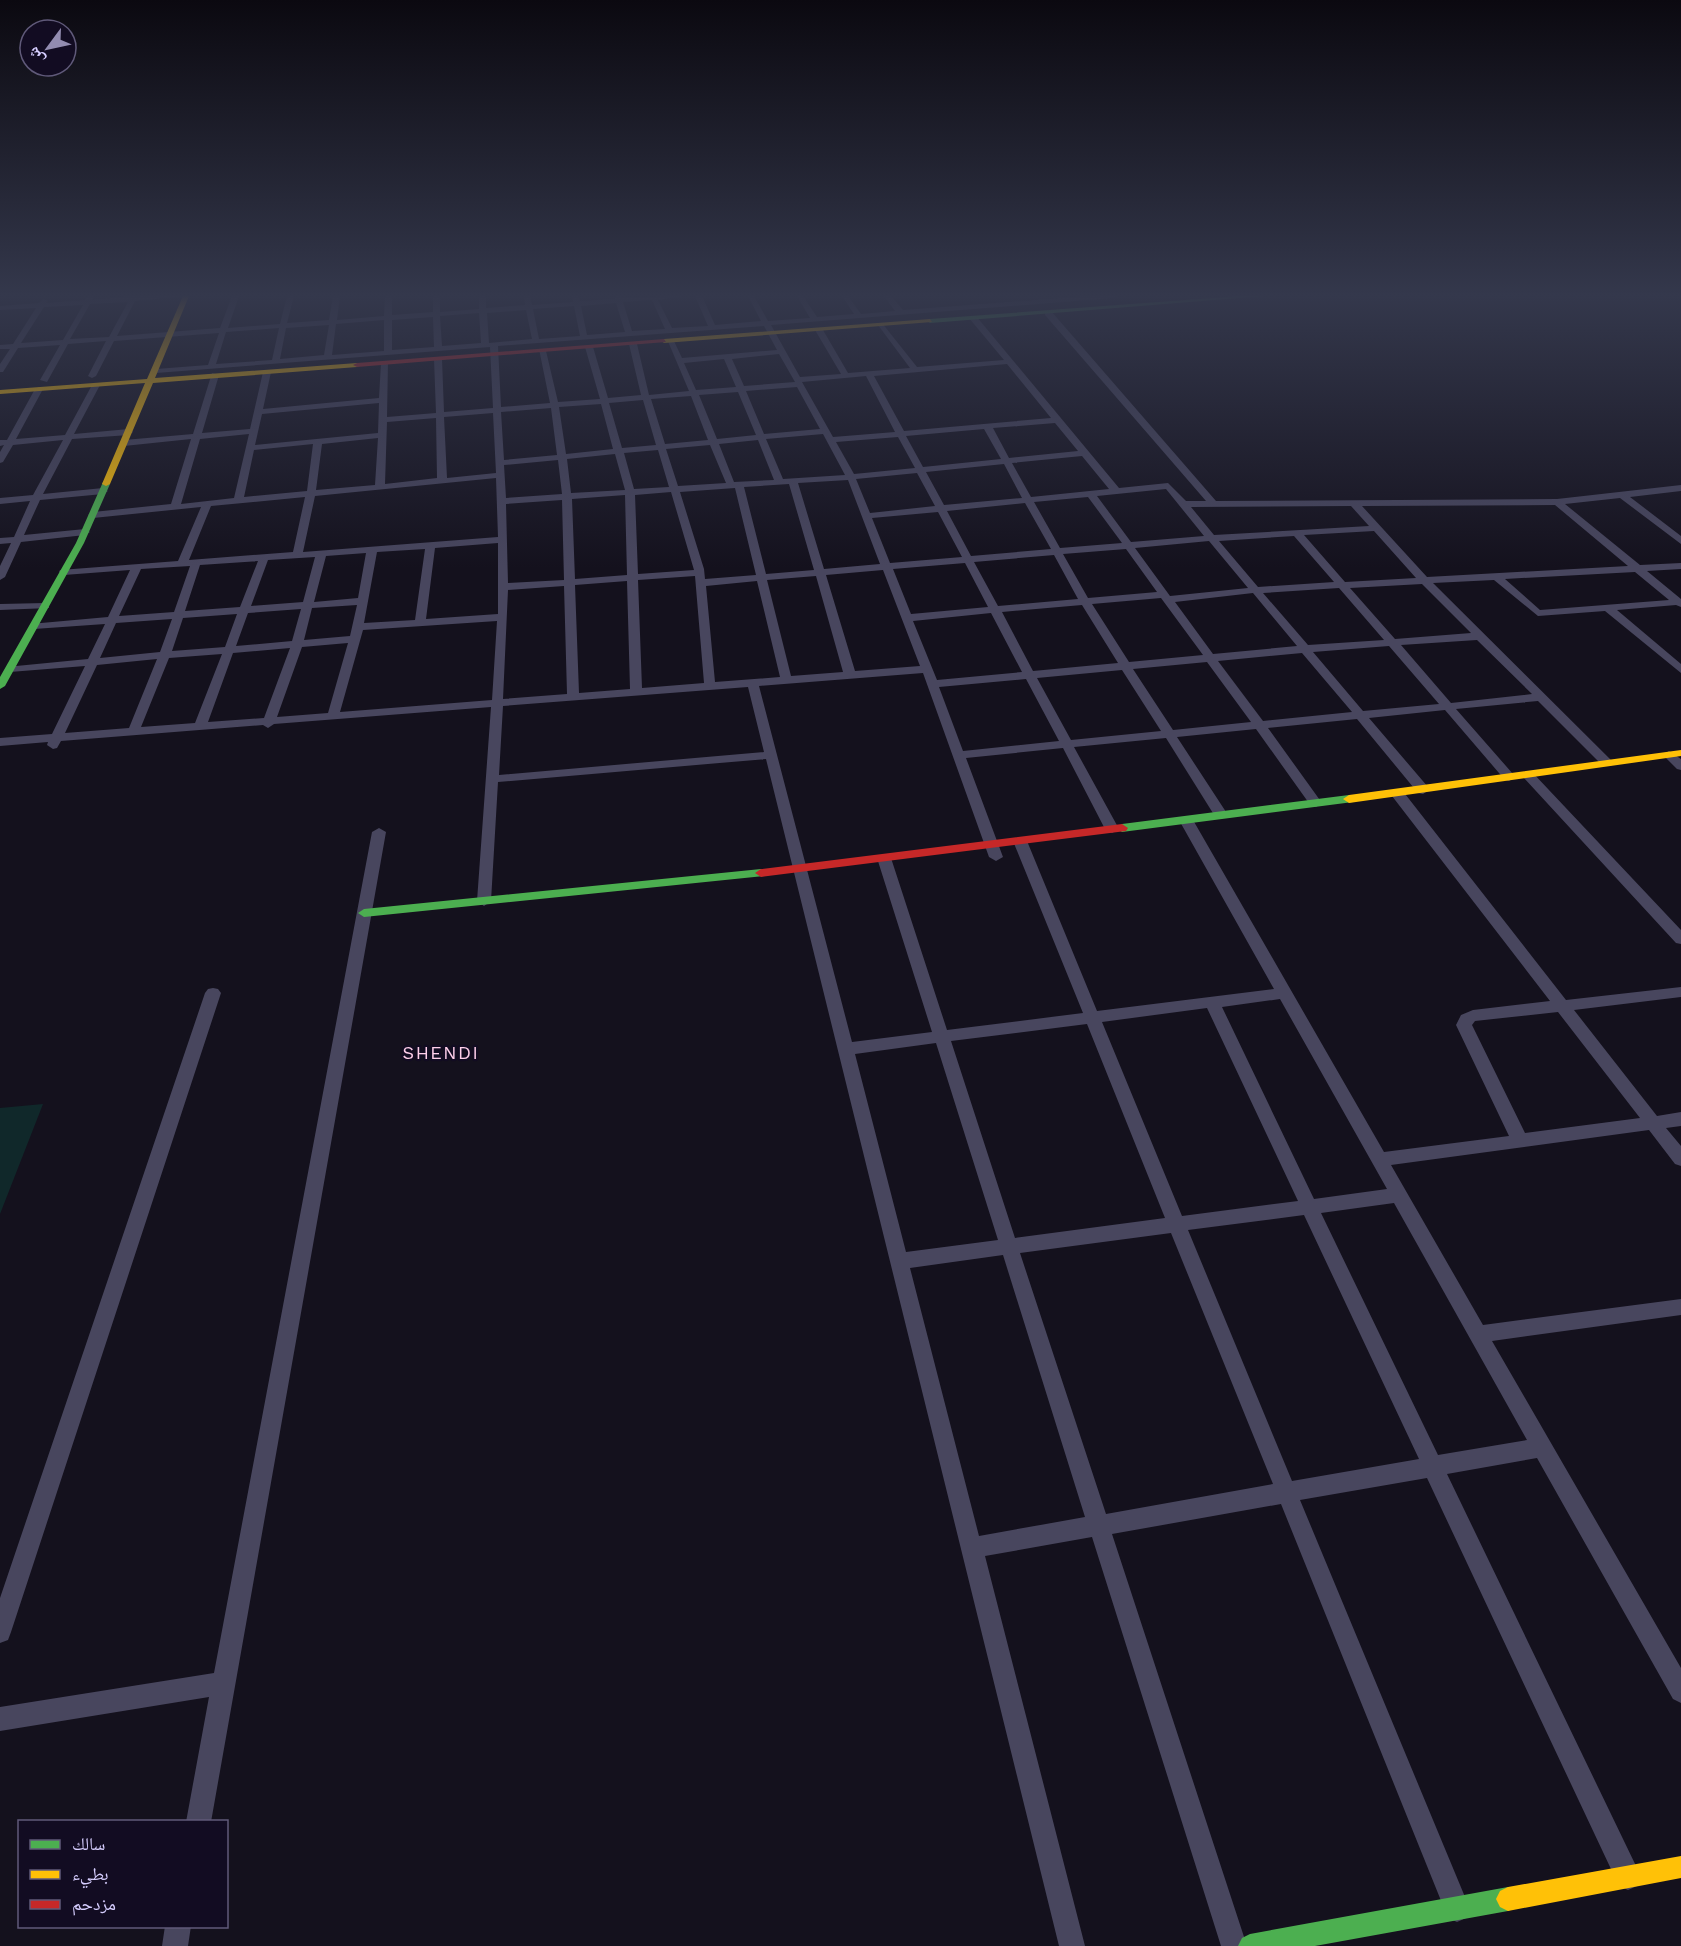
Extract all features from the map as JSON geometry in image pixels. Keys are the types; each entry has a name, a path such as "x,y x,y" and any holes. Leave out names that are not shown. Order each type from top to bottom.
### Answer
{"street":[{"path":"0,392 30,387"},
{"path":"0,460 40,387"},
{"path":"0,577 91,387"},
{"path":"0,686 85,532 149,387"},
{"path":"176,507 209,387"},
{"path":"238,501 265,387"},
{"path":"380,487 385,387"},
{"path":"439,387 442,480"},
{"path":"484,901 503,617 504,540 495,387"},
{"path":"550,387 555,406 567,496 573,697"},
{"path":"598,387 630,492 636,692"},
{"path":"643,387 676,489 700,578 710,687"},
{"path":"691,387 735,485 762,578 786,680"},
{"path":"739,387 780,482"},
{"path":"383,420 764,387"},
{"path":"802,387 851,477 927,669 994,851"},
{"path":"876,387 1112,829"},
{"path":"1030,387 1116,491"},
{"path":"1110,387 1214,504"},
{"path":"258,412 384,400"},
{"path":"831,440 1056,420"},
{"path":"987,426 1085,602 1221,816"},
{"path":"0,443 68,437 197,436 254,430"},
{"path":"93,515 442,480 562,457 825,431"},
{"path":"250,448 382,435"},
{"path":"297,555 311,493 318,442"},
{"path":"502,501 851,477 1084,453"},
{"path":"793,481 850,675"},
{"path":"866,516 1168,486 1423,790"},
{"path":"1183,504 1557,502 1681,488"},
{"path":"0,501 104,491"},
{"path":"1091,494 1316,803"},
{"path":"1622,495 1681,541"},
{"path":"1557,502 1680,603"},
{"path":"1354,503 1425,581 1607,763"},
{"path":"182,564 207,504"},
{"path":"503,587 632,578 762,578 1212,538 1378,528"},
{"path":"0,541 85,532"},
{"path":"1297,533 1509,777"},
{"path":"64,572 504,540"},
{"path":"420,623 430,546"},
{"path":"333,716 358,627 372,550"},
{"path":"269,722 297,644 321,554"},
{"path":"200,726 264,558"},
{"path":"133,732 165,655 196,563"},
{"path":"906,618 1256,590 1681,566"},
{"path":"55,742 137,567"},
{"path":"1497,577 1538,613 1680,603"},
{"path":"34,626 363,601"},
{"path":"0,608 45,606"},
{"path":"1608,608 1681,670"},
{"path":"358,627 503,617"},
{"path":"932,684 1305,649 1480,636"},
{"path":"10,669 353,639"},
{"path":"0,742 55,742 200,726 927,669"},
{"path":"753,683 1072,1946"},
{"path":"958,755 1542,697"},
{"path":"364,913 800,869 884,858 994,851 1020,841 1423,790 1675,754 1681,766"},
{"path":"491,779 771,755"},
{"path":"1528,775 1681,939"},
{"path":"1397,793 1681,1159"},
{"path":"1186,820 1681,1691"},
{"path":"198,1820 379,832"},
{"path":"1020,841 1456,1909"},
{"path":"884,858 1234,1946"},
{"path":"1520,1141 1464,1025 1466,1019 1473,1016 1681,992"},
{"path":"0,1632 213,993"},
{"path":"846,1049 1285,993"},
{"path":"1212,1002 1628,1877"},
{"path":"1379,1160 1681,1119"},
{"path":"899,1260 1399,1195"},
{"path":"1478,1334 1681,1307"},
{"path":"972,1548 1543,1448"},
{"path":"0,1719 223,1683"},
{"path":"1250,1946 1681,1868"},
{"path":"175,1946 178,1928"}],"green space":[{"path":"43,1104 0,1214 0,1108"}],"traffic: fast":[{"path":"0,686 80,543 106,484"},
{"path":"1122,828 1349,799"},
{"path":"364,913 761,873"},
{"path":"1250,1946 1508,1899"}],"traffic: slow":[{"path":"0,392 69,387"},
{"path":"106,484 147,387"},
{"path":"1349,799 1681,753"},
{"path":"1508,1899 1681,1867"}],"traffic: jam":[{"path":"761,873 1122,828"}],"district":[{"name":"SHENDI","path":"441,1052"}]}
